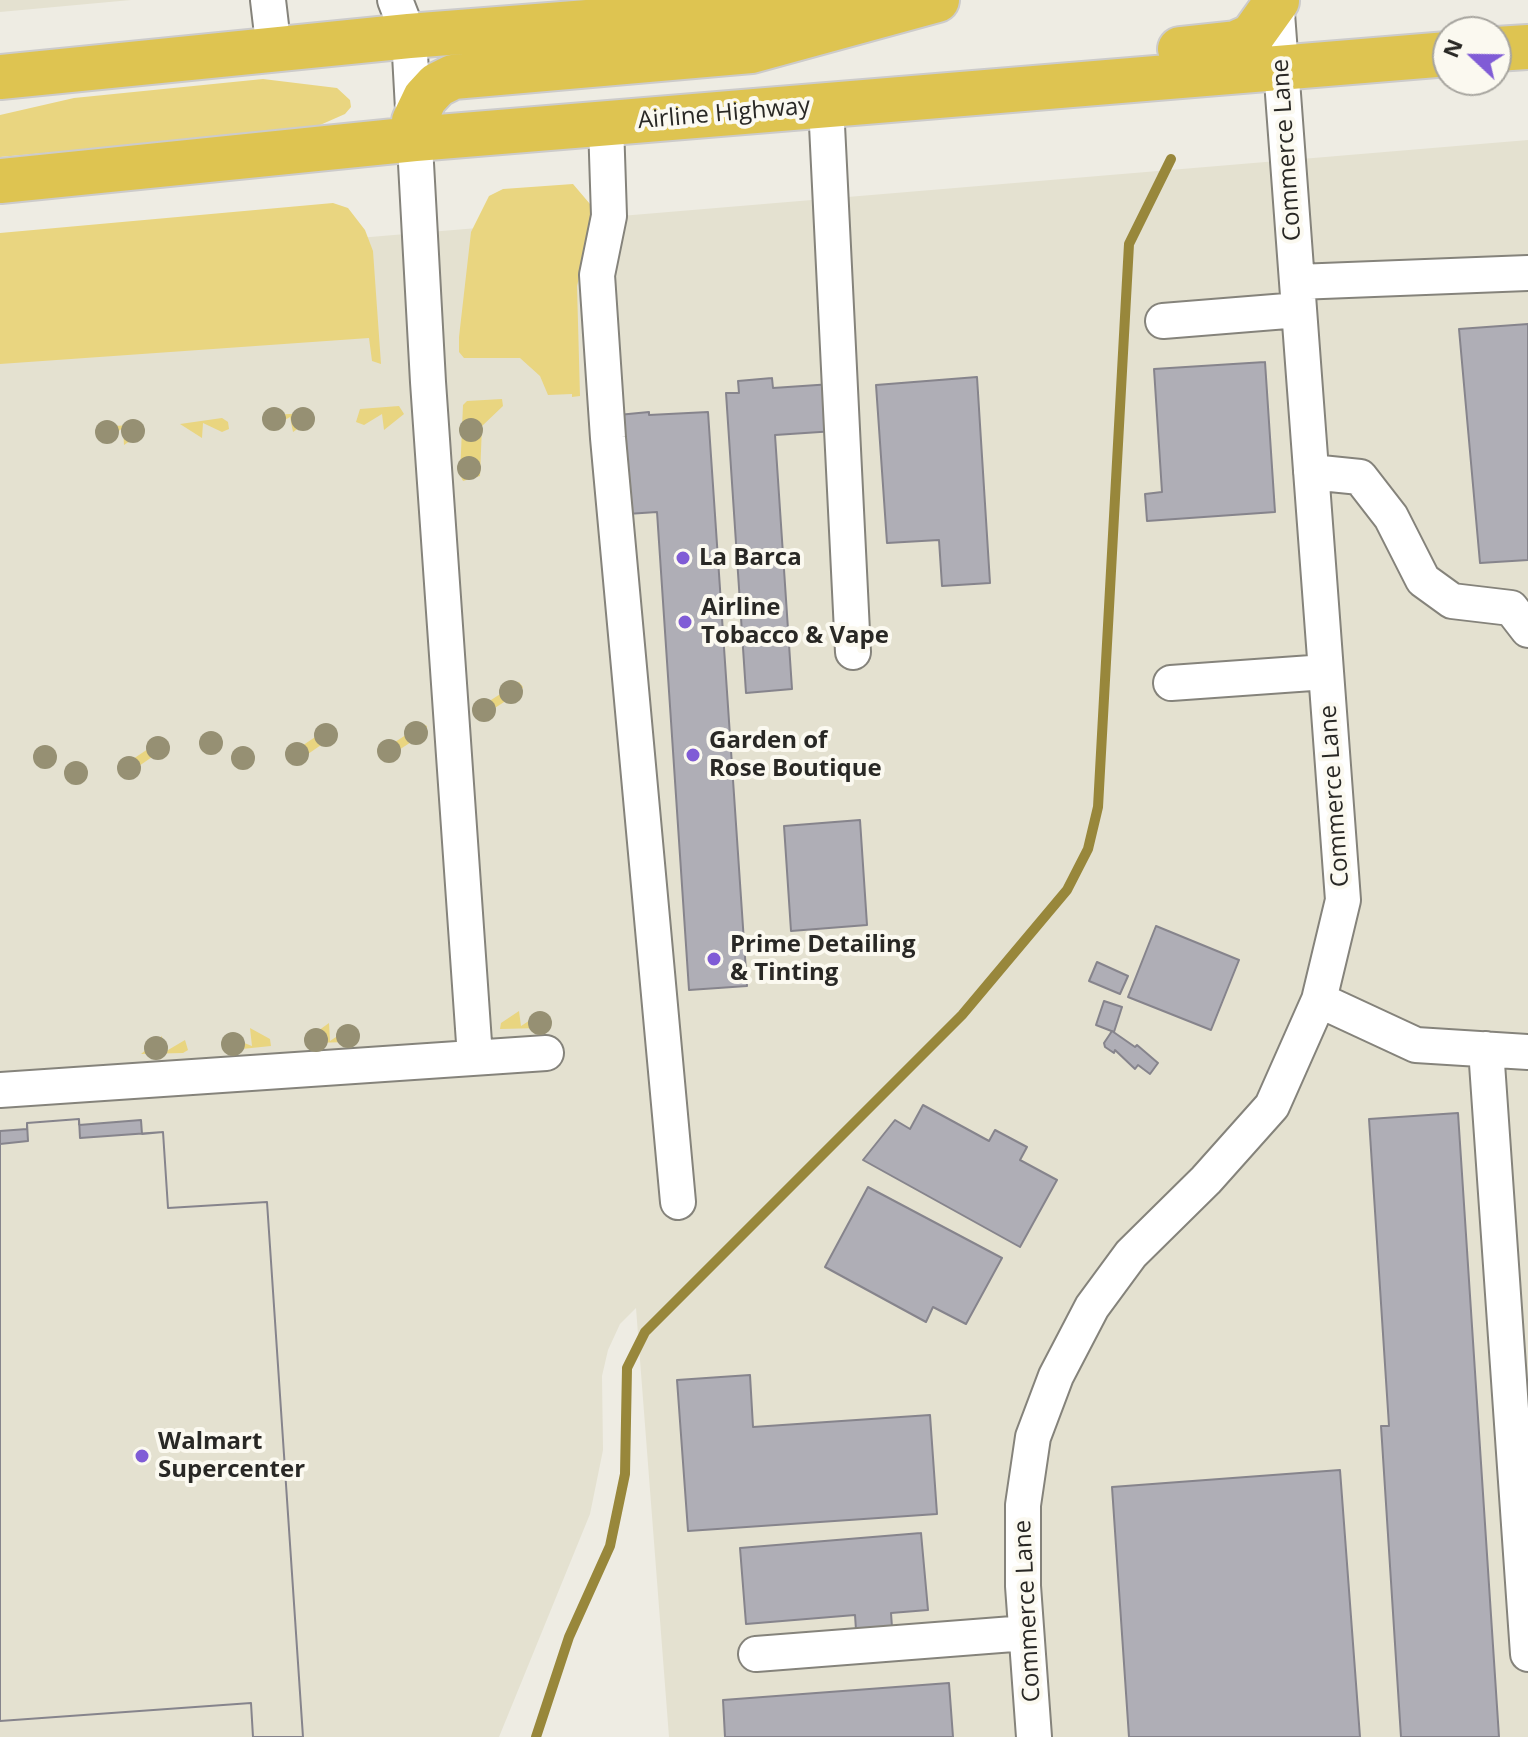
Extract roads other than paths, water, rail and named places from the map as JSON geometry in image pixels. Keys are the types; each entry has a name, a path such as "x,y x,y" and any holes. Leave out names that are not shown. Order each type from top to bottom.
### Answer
{"highway":[{"path":"5,77 274,51 402,18 867,0"},
{"path":"414,130 425,98 437,85 453,77 751,51 937,0"},
{"path":"887,101 1027,65 1236,43 1252,36 1276,0"},
{"path":"1280,57 1292,12 1307,0"},
{"name":"Airline Highway","path":"0,181 414,130 606,124 887,101 1280,57 1432,54"}],"street":[{"path":"268,0 274,51"},
{"name":"Commerce Lane","path":"1034,1737 1026,1633 1023,1505 1033,1437 1056,1376 1092,1307 1131,1254 1206,1180 1272,1106 1319,1000 1343,900 1276,0"},
{"path":"402,18 414,130 475,1057"},
{"path":"826,105 853,652"},
{"path":"606,124 609,216 597,275 608,438 678,1202"},
{"path":"1163,321 1298,296 1528,273"},
{"path":"1311,472 1360,477 1391,517 1423,580 1452,601 1511,608 1528,630"},
{"path":"1171,683 1326,672"},
{"path":"1319,1000 1416,1045 1528,1052"},
{"path":"1486,1049 1528,1654"},
{"path":"0,1090 546,1053"},
{"path":"756,1654 1026,1633"}],"waterway":[{"path":"536,1737 569,1637 610,1546 625,1474 627,1368 645,1332 962,1015 1067,890 1088,849 1098,807 1129,244 1171,159"}],"place":[{"name":"La Barca","path":"683,558"},
{"name":"Airline Tobacco & Vape","path":"685,622"},
{"name":"Garden of Rose Boutique","path":"693,755"},
{"name":"Prime Detailing & Tinting","path":"714,959"},
{"name":"Walmart Supercenter","path":"142,1456"}]}
